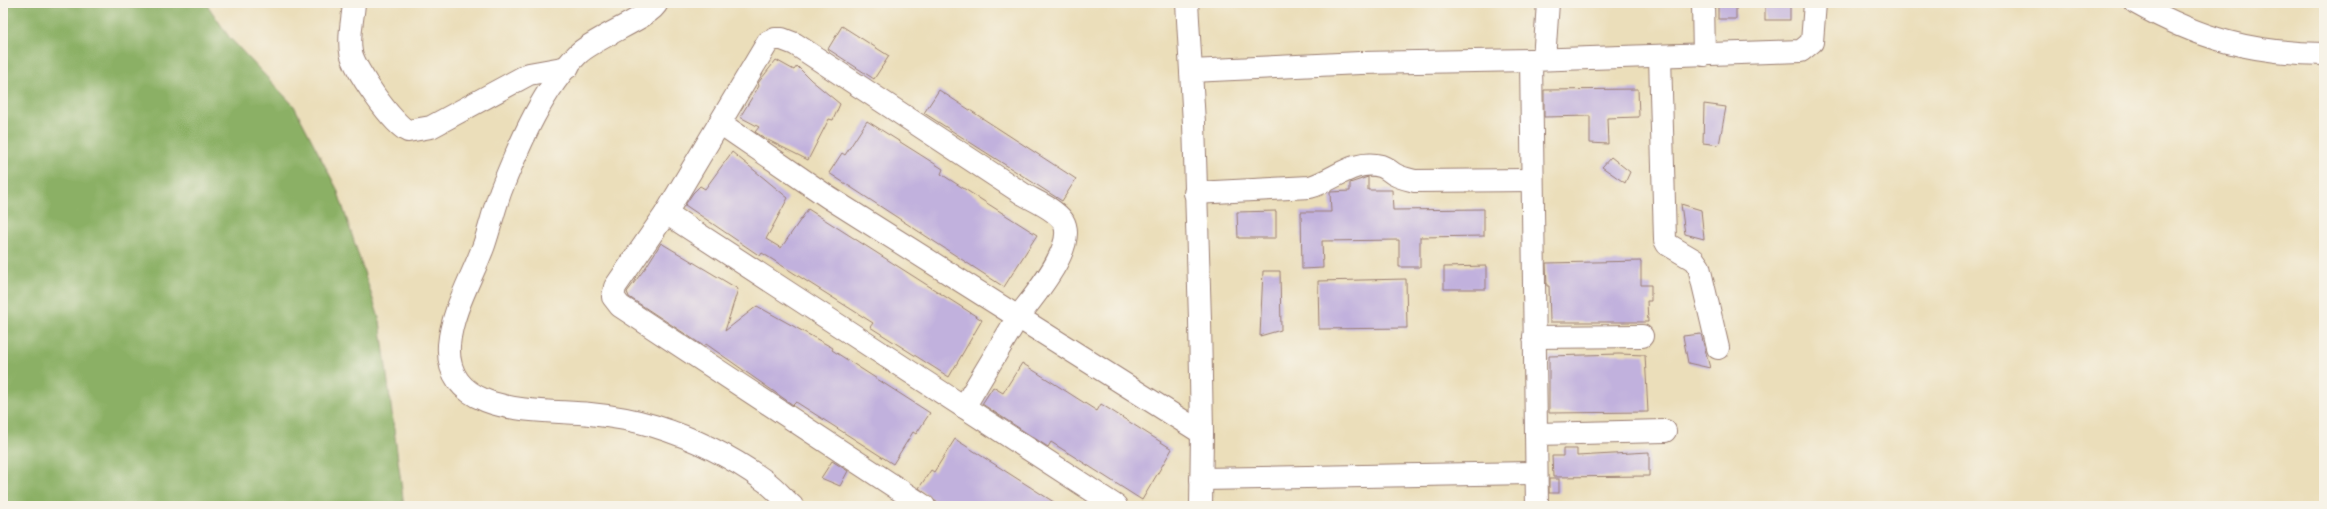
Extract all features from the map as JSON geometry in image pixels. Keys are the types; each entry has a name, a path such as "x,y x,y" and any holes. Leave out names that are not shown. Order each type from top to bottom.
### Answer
{"street":[{"path":"354,3 350,43 355,64 397,124 408,131 431,127 529,74 568,67"},
{"path":"657,3 649,13 602,38 579,53 555,83 536,115 502,187 484,245 452,327 449,348 451,370 458,383 472,394 500,406 590,414 654,426 715,450 766,481 792,506"},
{"path":"1187,3 1191,71 1202,433 1200,506"},
{"path":"1537,506 1532,180 1538,60 1548,3"},
{"path":"1703,3 1704,55"},
{"path":"1191,71 1360,63 1538,60 1801,51 1812,42 1815,3"},
{"path":"2136,3 2205,37 2267,51 2324,54"},
{"path":"924,506 725,376 616,301 613,292 615,287 666,213 768,42 775,39 782,39 795,44 1023,194 1058,215 1066,229 1066,242 1049,276 1018,317 964,407"},
{"path":"1660,56 1665,240 1667,244 1694,260 1699,267 1718,348"},
{"path":"720,123 828,197 1202,433"},
{"path":"1195,193 1310,187 1320,184 1351,167 1364,164 1382,166 1402,178 1415,181 1532,180"},
{"path":"666,213 1116,506"},
{"path":"1534,337 1642,336"},
{"path":"1536,434 1665,431"},
{"path":"1201,479 1536,473"}],"green space":[{"path":"3,3 206,3 229,37 294,106 337,189 380,321 404,506 3,506"}],"building":[{"path":"1718,3 1736,3 1736,19 1718,19"},
{"path":"1765,3 1790,3 1790,20 1765,20"},
{"path":"842,26 889,56 874,79 828,49"},
{"path":"776,60 794,70 797,66 811,80 840,104 833,120 829,119 808,160 755,132 759,127 740,117 759,86 758,83"},
{"path":"1638,89 1639,117 1607,118 1608,144 1590,143 1590,116 1544,117 1544,90"},
{"path":"939,90 1076,179 1062,201 924,113"},
{"path":"1704,104 1726,107 1719,145 1703,143"},
{"path":"867,121 943,169 941,174 1037,235 1004,287 829,173 842,153 845,155"},
{"path":"732,152 788,198 766,239 781,248 808,209 982,320 949,377 870,327 873,323 762,253 760,256 685,205 700,186 705,189"},
{"path":"1611,157 1630,172 1625,183 1602,167"},
{"path":"1368,177 1368,190 1392,190 1393,210 1484,209 1484,236 1420,237 1420,267 1399,267 1399,240 1322,241 1323,268 1302,269 1301,212 1331,212 1330,192 1350,191 1350,183"},
{"path":"1681,204 1701,210 1704,239 1685,234"},
{"path":"1276,211 1276,238 1238,238 1237,212"},
{"path":"661,243 738,289 725,331 757,306 833,348 832,350 930,413 916,434 913,432 893,464 796,402 793,405 706,344 705,347 629,297 627,292 646,267"},
{"path":"1641,261 1641,285 1651,285 1651,301 1647,301 1648,322 1550,322 1549,286 1547,286 1546,263"},
{"path":"1486,266 1486,289 1444,289 1444,267"},
{"path":"1263,271 1280,271 1281,330 1260,336"},
{"path":"1406,279 1407,328 1319,329 1318,281"},
{"path":"1701,334 1710,368 1688,363 1683,336"},
{"path":"1619,354 1645,355 1648,412 1549,413 1549,356"},
{"path":"1022,363 1097,411 1101,404 1172,449 1142,500 1051,442 1048,447 982,404 993,387 1003,393"},
{"path":"955,439 1060,506 944,506 935,501 919,488 931,470 934,472"},
{"path":"1563,449 1577,449 1577,456 1649,452 1649,476 1553,477 1552,456 1563,456"},
{"path":"832,461 848,471 840,486 821,478"},
{"path":"1549,479 1559,479 1559,493 1549,493"}]}
